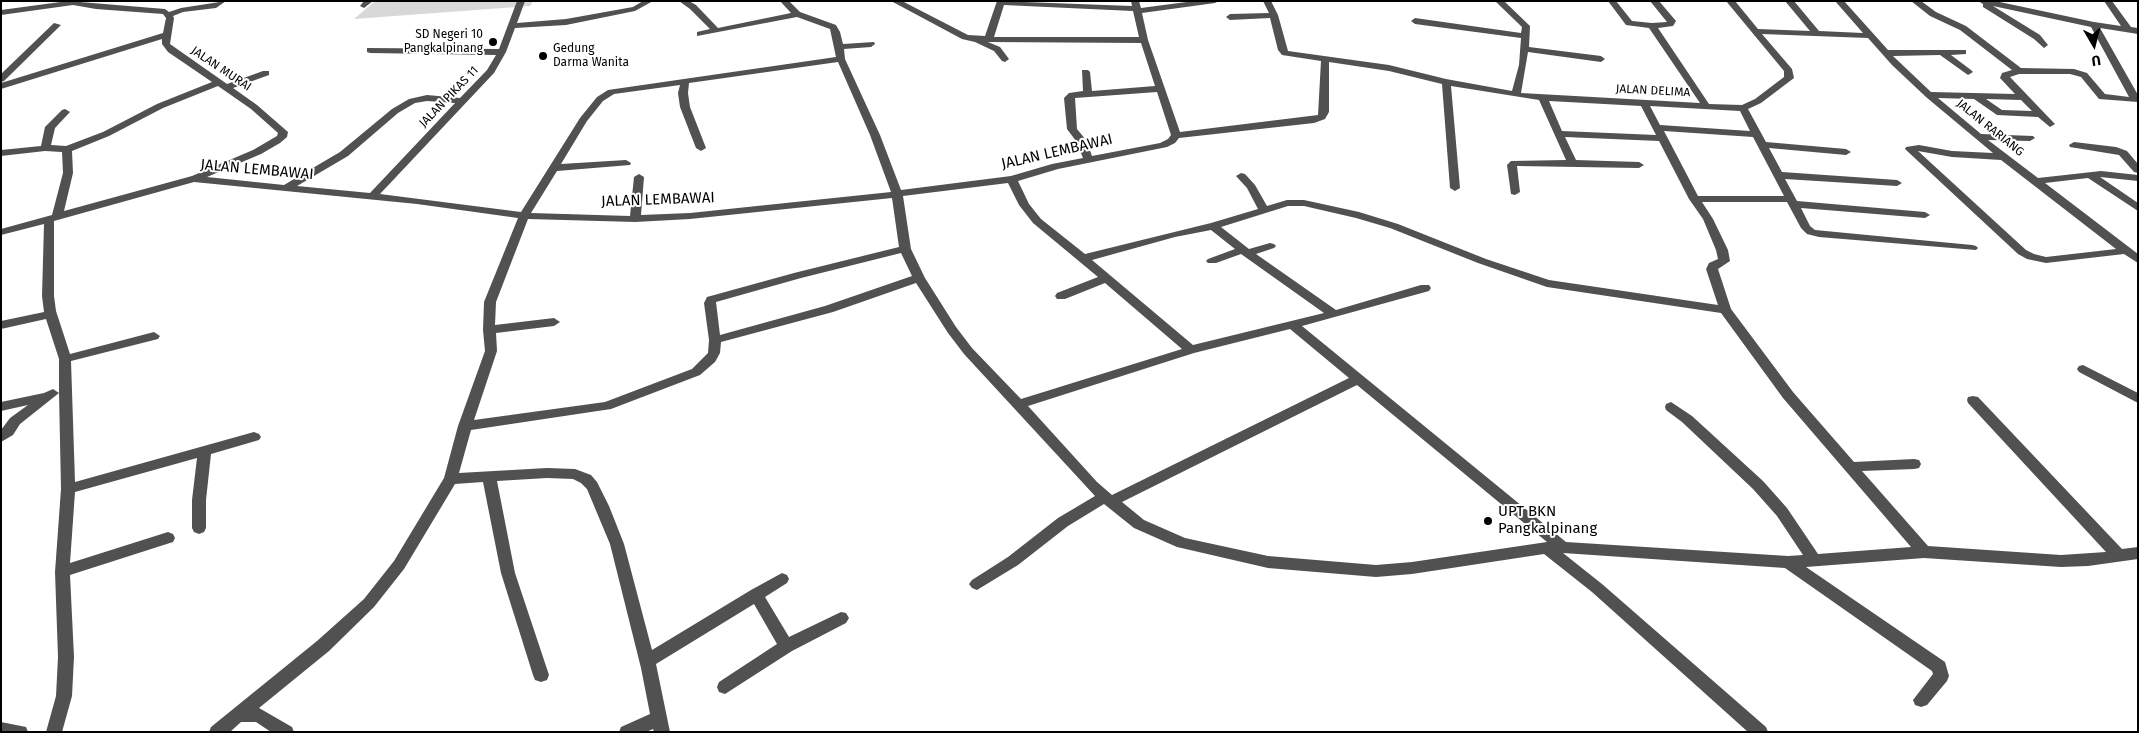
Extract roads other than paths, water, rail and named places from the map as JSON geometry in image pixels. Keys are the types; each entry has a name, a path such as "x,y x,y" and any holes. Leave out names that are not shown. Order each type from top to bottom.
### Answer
{"street":[{"path":"1,13 73,2 96,7 157,10 168,15 181,10 213,6 222,1"},
{"name":"JALAN PIKAS 11","path":"373,196 491,71 502,52 521,1"},
{"path":"511,26 566,22 634,9 649,1"},
{"path":"684,1 716,30"},
{"path":"784,1 797,14 833,27 836,32 841,59 875,135 897,194 905,249 919,278 963,344 1092,486 1107,500 1139,524 1182,544 1268,562 1332,569 1376,571 1412,568 1563,547 1788,562 1924,552 2088,560 2138,552"},
{"path":"895,1 956,33 997,49 1005,59"},
{"path":"988,39 992,34 1001,2 1136,7 1215,1"},
{"path":"1230,17 1274,15 1267,1"},
{"path":"1499,1 1526,26 1525,49 1516,95"},
{"path":"1612,1 1629,24 1652,26 1670,24 1672,22 1654,1"},
{"path":"1730,1 1789,71 1789,78 1758,101 1743,108 1806,228 1819,234 1972,248"},
{"path":"1789,1 1817,34"},
{"name":"JALAN RARIANG","path":"1839,1 1929,95 1978,137 2138,260"},
{"path":"1915,1 1933,14 1962,28 2019,71"},
{"path":"1981,1 2094,25 2133,31"},
{"path":"1981,1 2037,37 2044,45"},
{"path":"2037,1 2044,14"},
{"path":"2108,1 2133,31"},
{"path":"1136,7 1159,89 1176,134 1314,120 1322,117 1324,112 1325,59"},
{"path":"700,34 797,14"},
{"path":"1,86 166,35 170,21 168,15"},
{"name":"JALAN DELIMA","path":"1274,15 1282,50 1285,53 1389,68 1446,82 1543,99 1743,108"},
{"path":"1415,21 1526,36"},
{"path":"1,79 57,25"},
{"path":"2050,124 2005,75 2019,71 2071,71 2084,75 2102,97 2136,100 2094,25"},
{"path":"1652,26 1708,107"},
{"path":"1755,31 1872,36"},
{"name":"JALAN MURAI","path":"166,35 166,44 171,50 254,107 283,132 282,137 256,152 194,179"},
{"path":"974,39 1144,40"},
{"path":"839,47 872,44"},
{"path":"1525,49 1601,59"},
{"path":"370,50 502,52"},
{"path":"1942,52 1968,72"},
{"path":"1887,53 1964,52"},
{"path":"217,732 323,646 369,603 399,565 451,479 491,350 489,330 490,302 524,216 583,120 606,94 841,59"},
{"path":"1085,72 1088,93"},
{"path":"1,153 45,148 67,149 106,134 160,106 266,73"},
{"path":"685,82 683,93 685,107 701,148"},
{"path":"1446,82 1455,188"},
{"path":"1088,159 1081,140 1073,132 1070,98 1072,95 1159,89"},
{"path":"1929,95 2023,96"},
{"path":"1976,96 2000,113 2040,114"},
{"path":"288,187 344,154 395,112 412,101 427,98 463,101"},
{"path":"1543,99 1572,162"},
{"path":"1644,103 1694,199 1708,219 1723,255 1724,261 1713,264 1712,269 1725,310 1788,395 1849,468 1924,552"},
{"path":"45,148 50,127 65,112"},
{"name":"JALAN LEMBAWAI","path":"1,232 194,179 373,196 524,216 635,218 690,216 897,194 1012,179 1088,159 1163,145 1172,141 1176,134"},
{"path":"1559,134 1758,134"},
{"path":"1978,137 2030,138"},
{"path":"1764,145 1846,152"},
{"path":"2074,145 2116,150 2123,153 2138,170"},
{"path":"54,732 64,696 66,657 62,572 68,489 60,391 65,359 51,314 47,281 53,218 68,173 67,149"},
{"path":"2004,157 1910,149 2022,252 2031,257 2052,260 2125,251"},
{"path":"1515,192 1512,166 1515,162 1640,165"},
{"path":"552,168 626,164"},
{"path":"2037,181 2111,174 2138,178"},
{"path":"1778,175 1897,183"},
{"path":"2090,175 2138,208"},
{"path":"1241,176 1251,187 1264,210"},
{"path":"635,218 639,177"},
{"path":"1012,179 1024,205 1036,221 1084,259 1190,350"},
{"path":"1694,199 1792,201 1925,215"},
{"path":"1084,259 1092,255 1174,234 1213,226 1287,203 1304,203 1394,226 1482,261 1547,283 1725,310"},
{"path":"1213,226 1245,252 1334,314"},
{"path":"1212,261 1270,246"},
{"path":"466,426 593,409 617,403 696,372 714,353 715,340 711,300 798,275 905,249"},
{"path":"715,340 829,309 919,278"},
{"path":"1061,296 1106,278"},
{"path":"1019,404 1190,350 1334,314 1425,288"},
{"path":"1,325 51,314"},
{"path":"489,330 554,322"},
{"path":"1292,324 1563,547"},
{"path":"65,359 154,336"},
{"path":"2082,369 2138,399"},
{"path":"977,584 1013,561 1064,522 1358,378"},
{"path":"1,407 60,391"},
{"path":"1,437 8,432 15,421 60,391"},
{"path":"1973,400 2118,556"},
{"path":"1671,407 1687,419 1758,485 1782,512 1815,560"},
{"path":"68,489 254,437"},
{"path":"198,528 199,500 205,450"},
{"path":"1849,468 1914,464"},
{"path":"451,479 547,473 575,474 586,479 592,486 617,544 647,661 661,725 627,732"},
{"path":"489,477 508,573 541,675"},
{"path":"62,572 168,538"},
{"path":"1547,548 1596,588 1760,732"},
{"path":"1788,562 1939,667 1941,676 1921,700"},
{"path":"647,661 782,579"},
{"path":"756,594 786,646"},
{"path":"725,687 786,646 841,618"},
{"path":"239,715 258,715 286,732"},
{"path":"1,729 20,732"}],"place":[{"name":"SD Negeri 10 Pangkalpinang","path":"493,42"},
{"name":"Gedung Darma Wanita","path":"543,56"},
{"name":"UPT BKN Pangkalpinang","path":"1488,521"}]}
